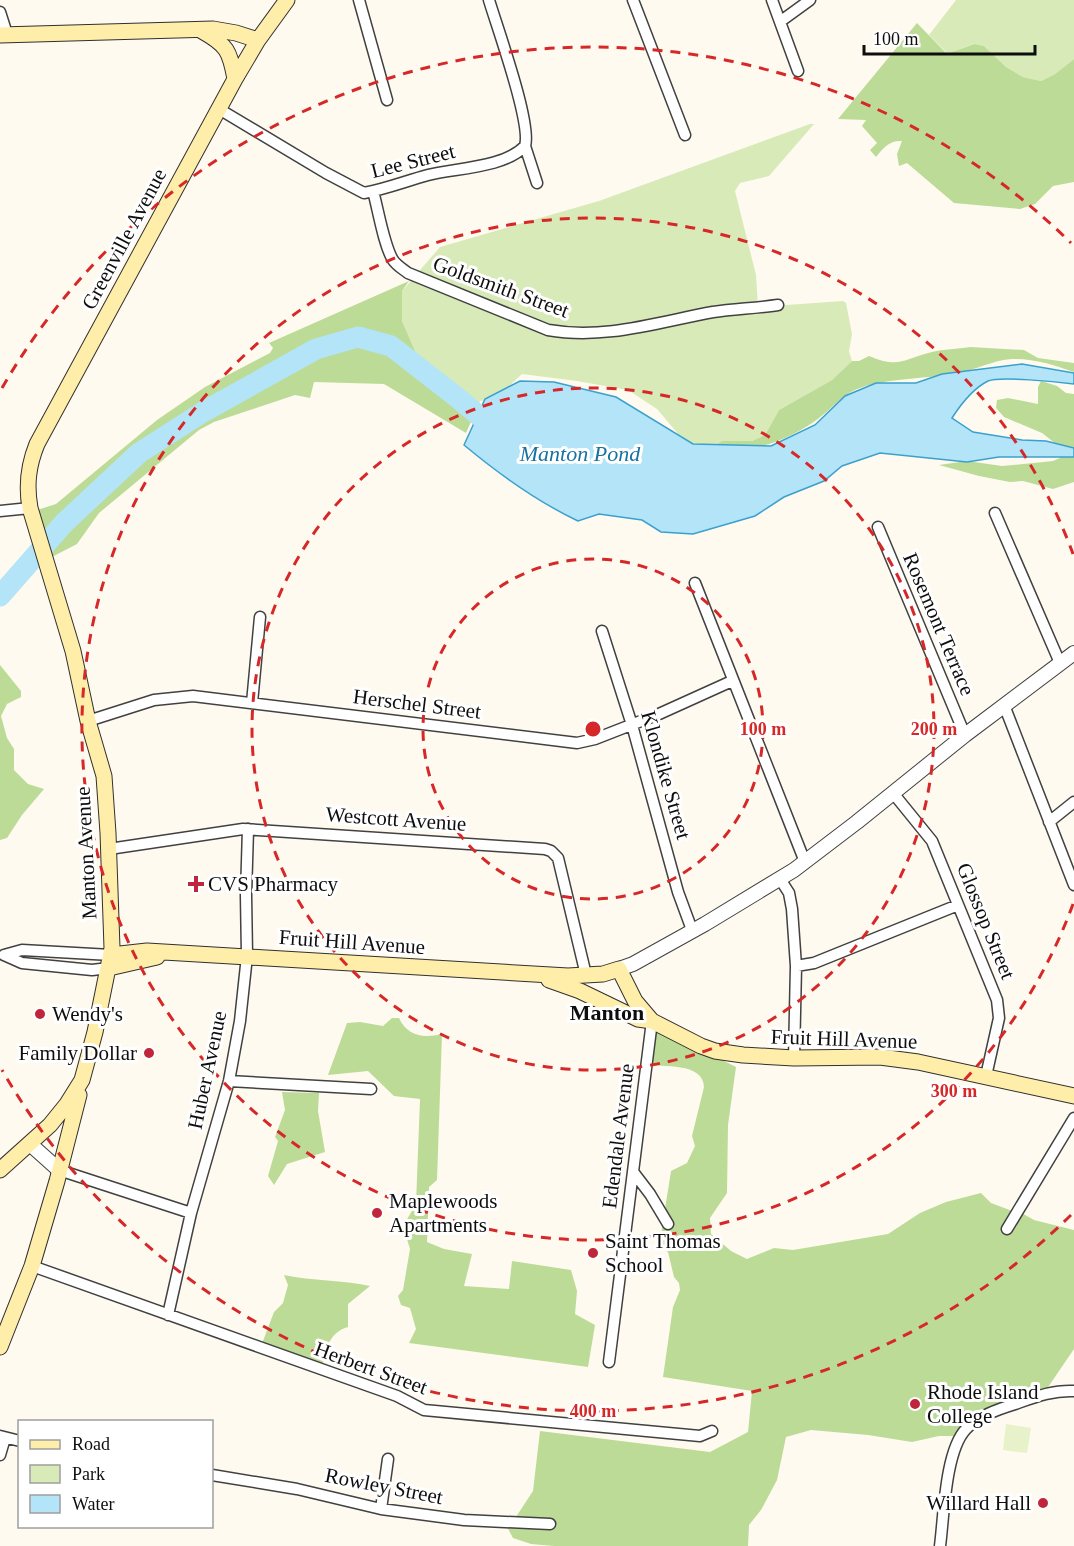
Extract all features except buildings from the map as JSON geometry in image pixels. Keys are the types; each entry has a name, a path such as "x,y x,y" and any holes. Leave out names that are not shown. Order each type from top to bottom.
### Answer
{"main road":[{"name":"Greenville Avenue","path":"32,514 28,474 37,444 235,79 258,40 287,0"},
{"path":"200,29 218,40 229,51 235,79"},
{"path":"3,34 200,29 236,33 258,40"},
{"name":"Manton Avenue","path":"0,1170 55,1120 82,1080 93,1042 110,961 109,849 104,777 88,722 73,651 32,514"},
{"name":"Fruit Hill Avenue","path":"110,961 144,961 172,953 529,974 586,975 619,969 635,1001 652,1021"},
{"name":"Fruit Hill Avenue","path":"529,974 580,991 638,1019 652,1021 700,1046 715,1051 794,1058 880,1057 937,1065 1074,1096"},
{"path":"0,1347 32,1266 82,1080"}],"street":[{"path":"359,0 387,100"},
{"path":"489,0 524,116 527,141 525,146 537,183"},
{"path":"633,0 685,135"},
{"path":"772,0 798,71"},
{"path":"781,21 810,0"},
{"path":"0,12 3,34"},
{"name":"Lee Street","path":"219,109 364,193 443,172 482,166 509,157 525,146"},
{"name":"Goldsmith Street","path":"373,191 388,248 397,265 408,273 447,290 548,330 570,334 613,332 714,312 778,305"},
{"path":"0,511 32,514"},
{"path":"995,513 1060,663"},
{"name":"Rosemont Terrace","path":"878,527 964,735"},
{"path":"695,583 805,862"},
{"path":"252,703 260,617"},
{"name":"Klondike Street","path":"602,631 632,725 678,892 692,930"},
{"path":"619,969 635,963 780,879 805,862 964,735 1074,653"},
{"name":"Herschel Street","path":"88,722 154,700 193,696 578,743 632,725 732,681"},
{"path":"1004,705 1074,885"},
{"name":"Glossop Street","path":"893,793 932,841 997,1000 999,1018 986,1076"},
{"path":"1049,822 1074,802"},
{"name":"Westcott Avenue","path":"109,849 204,833 248,829 348,834 551,851 558,858 586,975"},
{"name":"Huber Avenue","path":"168,1315 191,1213 230,1081 240,1021 247,956 248,829"},
{"path":"780,879 791,901 796,966 794,1058"},
{"path":"796,966 814,963 958,905"},
{"path":"22,950 110,961 92,970 22,963 4,955 22,950"},
{"name":"Edendale Avenue","path":"609,1362 652,1021"},
{"path":"230,1081 371,1089"},
{"path":"1007,1229 1074,1118"},
{"path":"30,1144 59,1170 191,1213"},
{"path":"634,1173 668,1224"},
{"name":"Herbert Street","path":"32,1266 397,1396 424,1410 700,1436 712,1431"},
{"path":"940,1546 953,1451 965,1429 984,1416 1009,1406 1059,1391 1074,1391"},
{"path":"0,1455 2,1437 18,1441"},
{"path":"381,1509 388,1459"},
{"name":"Rowley Street","path":"213,1475 297,1489 381,1509 464,1520 550,1524"}],"green space":[{"path":"956,0 1074,0 1074,59 1055,74 1041,81 1023,77 1006,67 984,46 973,44 948,54 929,35"},
{"path":"917,23 947,54 974,44 984,46 1006,67 1023,77 1041,81 1055,74 1074,59 1074,182 1053,186 1035,204 1020,209 954,203 907,163 899,166 897,154 902,141 890,143 876,157 870,150 877,143 862,126 866,120 838,119"},
{"path":"814,124 769,176 740,183 735,191 756,275 758,307 843,301 846,303 852,334 849,351 852,361 832,380 779,410 765,435 752,441 722,441 710,451 685,442 657,409 628,390 522,374 495,399 480,401 478,406 457,397 422,367 402,321 402,291 440,247 599,201"},
{"path":"409,281 402,291 402,321 422,367 457,397 478,406 466,433 384,384 314,382 310,398 295,395 214,422 199,430 99,513 77,544 46,560 28,513 56,504 157,420 205,387 270,353 273,348 269,343"},
{"path":"970,347 1024,350 1038,358 1074,363 1074,372 1036,361 1012,359 954,374 874,384 851,392 808,426 783,439 740,450 713,447 722,441 752,441 765,435 779,410 832,380 852,361 859,361 869,356 888,362 901,362 937,351"},
{"path":"1041,381 1057,386 1066,393 1074,394 1074,482 1053,489 1023,481 1010,482 979,476 939,465 967,461 1002,466 1053,461 1060,458 1060,447 1042,433 1004,417 996,408 997,400 1008,398 1038,404 1038,387"},
{"path":"0,665 21,691 21,697 7,704 1,716 7,738 14,749 14,770 28,784 44,789 22,815 7,838 0,840"},
{"path":"392,1018 399,1018 407,1029 417,1035 442,1034 437,1180 429,1187 427,1242 444,1249 472,1254 464,1286 509,1289 512,1261 571,1270 577,1291 575,1314 595,1325 588,1367 409,1343 416,1329 410,1308 401,1305 398,1296 403,1290 410,1249 403,1226 416,1204 420,1099 394,1096 368,1071 328,1075 347,1023 360,1022 383,1026"},
{"path":"651,1027 719,1052 724,1061 736,1067 728,1125 727,1193 710,1218 711,1234 731,1251 747,1259 774,1248 793,1250 888,1234 920,1213 946,1202 981,1193 991,1203 1020,1212 1034,1220 1074,1230 1074,1349 1042,1396 1019,1403 957,1436 939,1436 912,1442 811,1430 786,1437 777,1480 761,1510 749,1525 748,1546 554,1546 531,1544 513,1538 507,1527 533,1491 540,1431 710,1452 748,1432 752,1391 663,1377 673,1307 680,1290 679,1283 674,1277 668,1252 659,1247 671,1171 687,1163 695,1146 692,1136 704,1087 697,1073 689,1070 680,1067 645,1065"},
{"path":"282,1092 319,1093 318,1111 325,1152 287,1164 274,1185 268,1176 278,1141 275,1137 285,1110"},
{"path":"284,1275 370,1286 348,1304 348,1327 336,1334 328,1344 321,1370 260,1349 274,1312 283,1303 288,1285"},
{"path":"1006,1424 1031,1428 1027,1453 1003,1450"}],"water":[{"name":"Manton Pond","path":"1022,364 1074,373 1074,384 1016,379 988,381 963,402 952,418 973,432 1022,440 1046,441 1074,448 1074,457 999,457 967,462 880,453 842,466 824,481 784,497 755,516 693,534 661,532 642,520 599,514 578,521 519,487 464,445 485,399 520,381 554,382 616,397 693,444 771,446 815,425 845,396 876,383 916,383 942,374"}],"waterway":[{"path":"0,596 64,523 139,453 203,412 316,349 358,337 391,346 478,415 501,428"}],"place":[{"name":"CVS Pharmacy","path":"196,884"},
{"name":"Wendy's","path":"40,1014"},
{"name":"Family Dollar","path":"149,1053"},
{"name":"Maplewoods Apartments","path":"377,1213"},
{"name":"Saint Thomas School","path":"593,1253"},
{"name":"Rhode Island College","path":"915,1404"},
{"name":"Willard Hall","path":"1043,1503"}],"district":[{"name":"Manton","path":"607,1012"}]}
